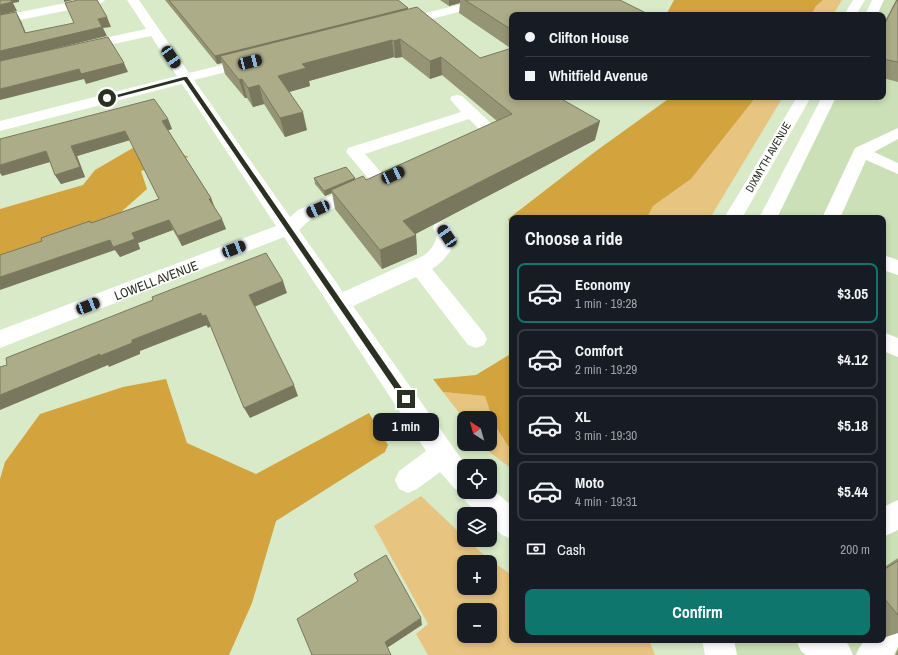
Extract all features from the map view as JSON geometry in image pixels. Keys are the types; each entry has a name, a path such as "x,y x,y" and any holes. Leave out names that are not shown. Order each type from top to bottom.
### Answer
{"street":[{"path":"0,20 99,0"},
{"path":"133,0 443,454 457,471"},
{"path":"386,27 492,0"},
{"path":"852,12 859,0"},
{"path":"872,12 878,0"},
{"path":"68,50 154,31"},
{"path":"0,126 265,58"},
{"path":"455,147 490,131 457,99"},
{"name":"DIXMYTH AVENUE","path":"735,215 802,100"},
{"name":"DIXMYTH AVENUE","path":"770,215 827,100"},
{"path":"289,228 305,214 386,178 354,152 472,113"},
{"path":"832,215 861,152 898,133"},
{"path":"861,152 898,170"},
{"name":"LOWELL AVENUE","path":"0,340 289,228"},
{"path":"340,303 432,261 444,247 447,236 442,228"},
{"path":"886,263 898,268"},
{"path":"419,267 476,339"},
{"path":"886,342 898,348"},
{"path":"408,480 443,454"},
{"path":"483,499 509,522"},
{"path":"886,521 898,514"},
{"path":"719,643 721,655"},
{"path":"816,643 837,655"},
{"path":"872,655 883,643"}],"shaded area":[{"path":"674,0 823,0 816,6 813,12 668,12"},
{"path":"823,0 842,0 835,12 813,12 816,6"},
{"path":"878,0 898,0 898,655 721,655 719,643 886,643 886,215 770,215 827,100 886,100 886,12 872,12"},
{"path":"667,100 754,100 691,179 653,206 648,215 513,215 596,151"},
{"path":"754,100 781,100 712,215 648,215 653,206 691,179"},
{"path":"138,145 163,146 189,157 141,171 147,189 111,221 0,261 0,209 83,185 95,170"},
{"path":"509,355 509,446 497,429 497,411 490,411 485,396 443,392 433,379 476,375"},
{"path":"166,379 187,443 256,474 369,413 388,445 385,452 276,521 252,603 229,655 0,655 0,479 5,462 40,414 123,387"},
{"path":"443,392 485,396 490,411 458,411"},
{"path":"497,429 509,446 509,467 488,451 497,451"},
{"path":"421,496 457,530 457,547 475,547 484,555 457,555 457,595 497,595 497,565 509,573 509,643 650,643 655,655 428,655 416,634 428,624 374,526"}],"building":[{"path":"0,0 11,0 12,2 0,5"},
{"path":"78,0 97,0 107,17 98,19 102,27 0,51 0,15 16,12 25,33 74,23 65,3"},
{"path":"169,0 398,0 408,8 215,56"},
{"path":"465,0 620,0 644,12 509,12 509,28"},
{"path":"898,0 898,62 886,60 886,21"},
{"path":"417,7 480,58 509,49 509,100 563,100 600,121 403,221 416,235 380,250 331,190 363,176 366,180 512,114 441,57 430,61 400,39 302,64 306,68 278,76 303,112 280,118 259,85 248,88 242,79 239,80 220,56"},
{"path":"108,37 124,63 81,74 79,69 0,89 0,61"},
{"path":"154,99 168,119 162,121 211,198 209,199 222,219 178,236 169,220 132,233 135,239 113,247 110,240 0,277 0,255 42,241 41,238 90,221 91,223 159,199 125,131 71,146 80,167 55,175 46,151 0,165 0,139"},
{"path":"346,167 355,178 324,191 314,178"},
{"path":"266,253 283,281 249,295 294,385 244,408 206,315 202,316 201,313 132,340 132,343 100,356 100,354 0,395 0,367 7,365 6,358 153,300 152,297"},
{"path":"386,555 421,618 385,642 391,655 312,655 297,619 358,581 354,574"},
{"path":"898,561 898,615 886,601 886,568"}],"route":[{"path":"107,98 185,78 406,399"}]}
